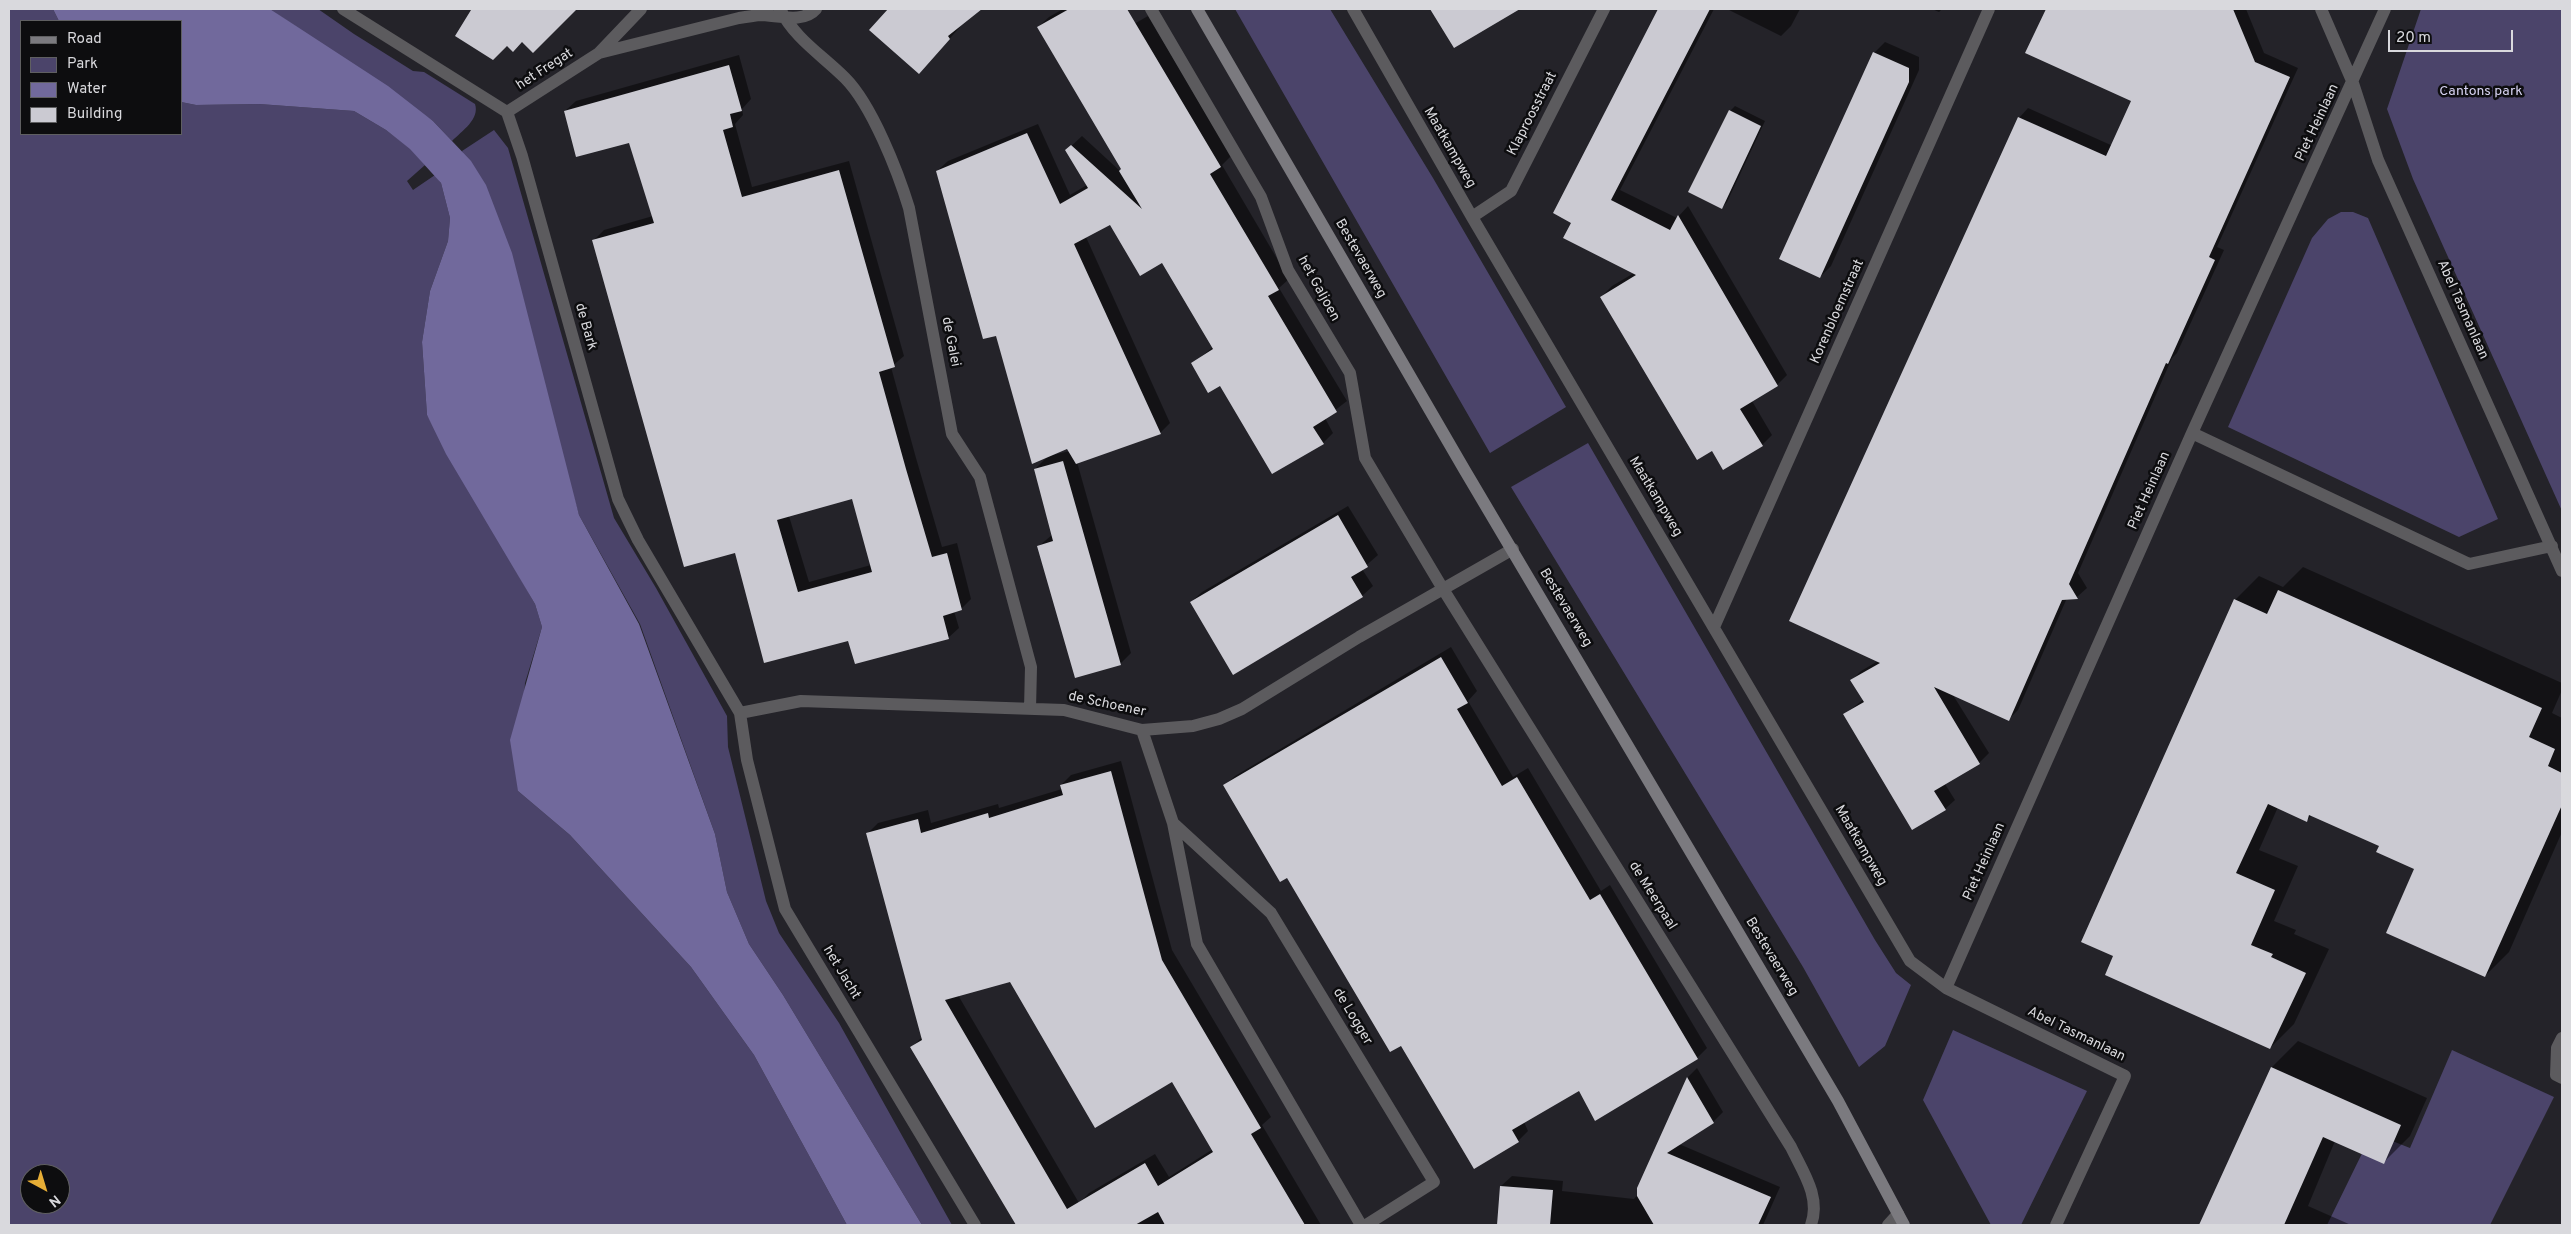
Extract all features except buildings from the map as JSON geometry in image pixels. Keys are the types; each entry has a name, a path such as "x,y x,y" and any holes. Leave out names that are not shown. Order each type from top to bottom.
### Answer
{"street":[{"path":"343,9 507,112"},
{"name":"het Fregat","path":"507,112 599,53 641,9"},
{"name":"het Fregat","path":"599,53 740,18 782,13 812,14 816,9"},
{"name":"het Galjoen","path":"1151,9 1261,197 1288,270 1350,374 1365,458 1442,589"},
{"name":"Bestevaerweg","path":"1197,9 1464,469 1838,1101 1901,1219"},
{"name":"Maatkampweg","path":"1352,9 1472,217 1910,961 1946,988"},
{"name":"Klaproosstraat","path":"1472,217 1511,191 1604,9"},
{"name":"Korenbloemstraat","path":"1714,627 1989,9"},
{"name":"Abel Tasmanlaan","path":"2321,9 2353,82 2378,160 2562,572"},
{"name":"Piet Heinlaan","path":"1946,988 2192,433 2385,9"},
{"name":"de Galei","path":"782,13 794,32 846,79 860,97 886,147 902,185 909,208 952,434 980,477 1031,667 1030,709"},
{"name":"de Bark","path":"507,112 525,166 618,499 638,540 740,713"},
{"path":"2192,433 2469,564 2552,546"},
{"name":"de Schoener","path":"740,713 801,701 1064,710 1142,730 1193,726 1219,719 1242,709 1359,637 1513,549"},
{"name":"de Meerpaal","path":"1442,589 1791,1147 1814,1194 1815,1214 1811,1225"},
{"name":"het Jacht","path":"740,713 747,760 785,909 975,1225"},
{"name":"de Logger","path":"1142,730 1172,822 1197,944 1361,1225"},
{"name":"de Logger","path":"1172,822 1271,913 1434,1182 1366,1225"},
{"name":"Abel Tasmanlaan","path":"1946,988 2125,1076 2056,1225"},
{"path":"2562,1038 2558,1048 2556,1075 2562,1078"},
{"path":"1888,1225 1901,1219"}],"green space":[{"path":"9,9 53,9 58,20 20,20 20,135 182,135 182,102 196,105 259,104 354,111 386,130 411,149 425,165 407,181 413,190 435,175 441,183 450,218 448,241 430,291 422,342 427,415 535,604 542,627 525,683 518,791 570,835 691,967 754,1055 847,1225 9,1225"},
{"path":"270,9 318,9 413,71 424,72 475,104 476,109 473,120 452,141 433,121"},
{"path":"1235,9 1330,9 1433,178 1566,407 1490,453"},
{"name":"Cantons park","path":"2421,9 2562,9 2562,511 2413,179 2387,109"},
{"path":"494,130 508,148 614,518 656,588 727,716 728,747 766,901 779,933 839,1023 952,1225 922,1225 783,995 749,944 727,892 715,834 640,624 579,515 561,454 462,151"},
{"path":"2341,212 2353,212 2368,218 2498,519 2459,537 2228,427 2312,238 2328,219"},
{"path":"1588,443 1875,940 1896,973 1911,985 1885,1046 1859,1067 1803,967 1511,487"},
{"path":"1953,1030 2087,1091 2021,1225 1991,1225 1923,1100"},
{"path":"2452,1050 2554,1097 2490,1225 2327,1225 2372,1133 2410,1148"}],"water":[{"path":"53,9 270,9 388,86 433,121 471,161 486,185 512,253 579,515 639,624 715,834 727,892 749,944 783,995 922,1225 847,1225 754,1055 691,967 570,835 518,791 510,740 542,627 535,604 446,454 427,415 422,342 430,291 448,241 450,218 441,183 410,149 386,130 354,111 259,104 196,105 182,102 182,20 58,20"}]}
